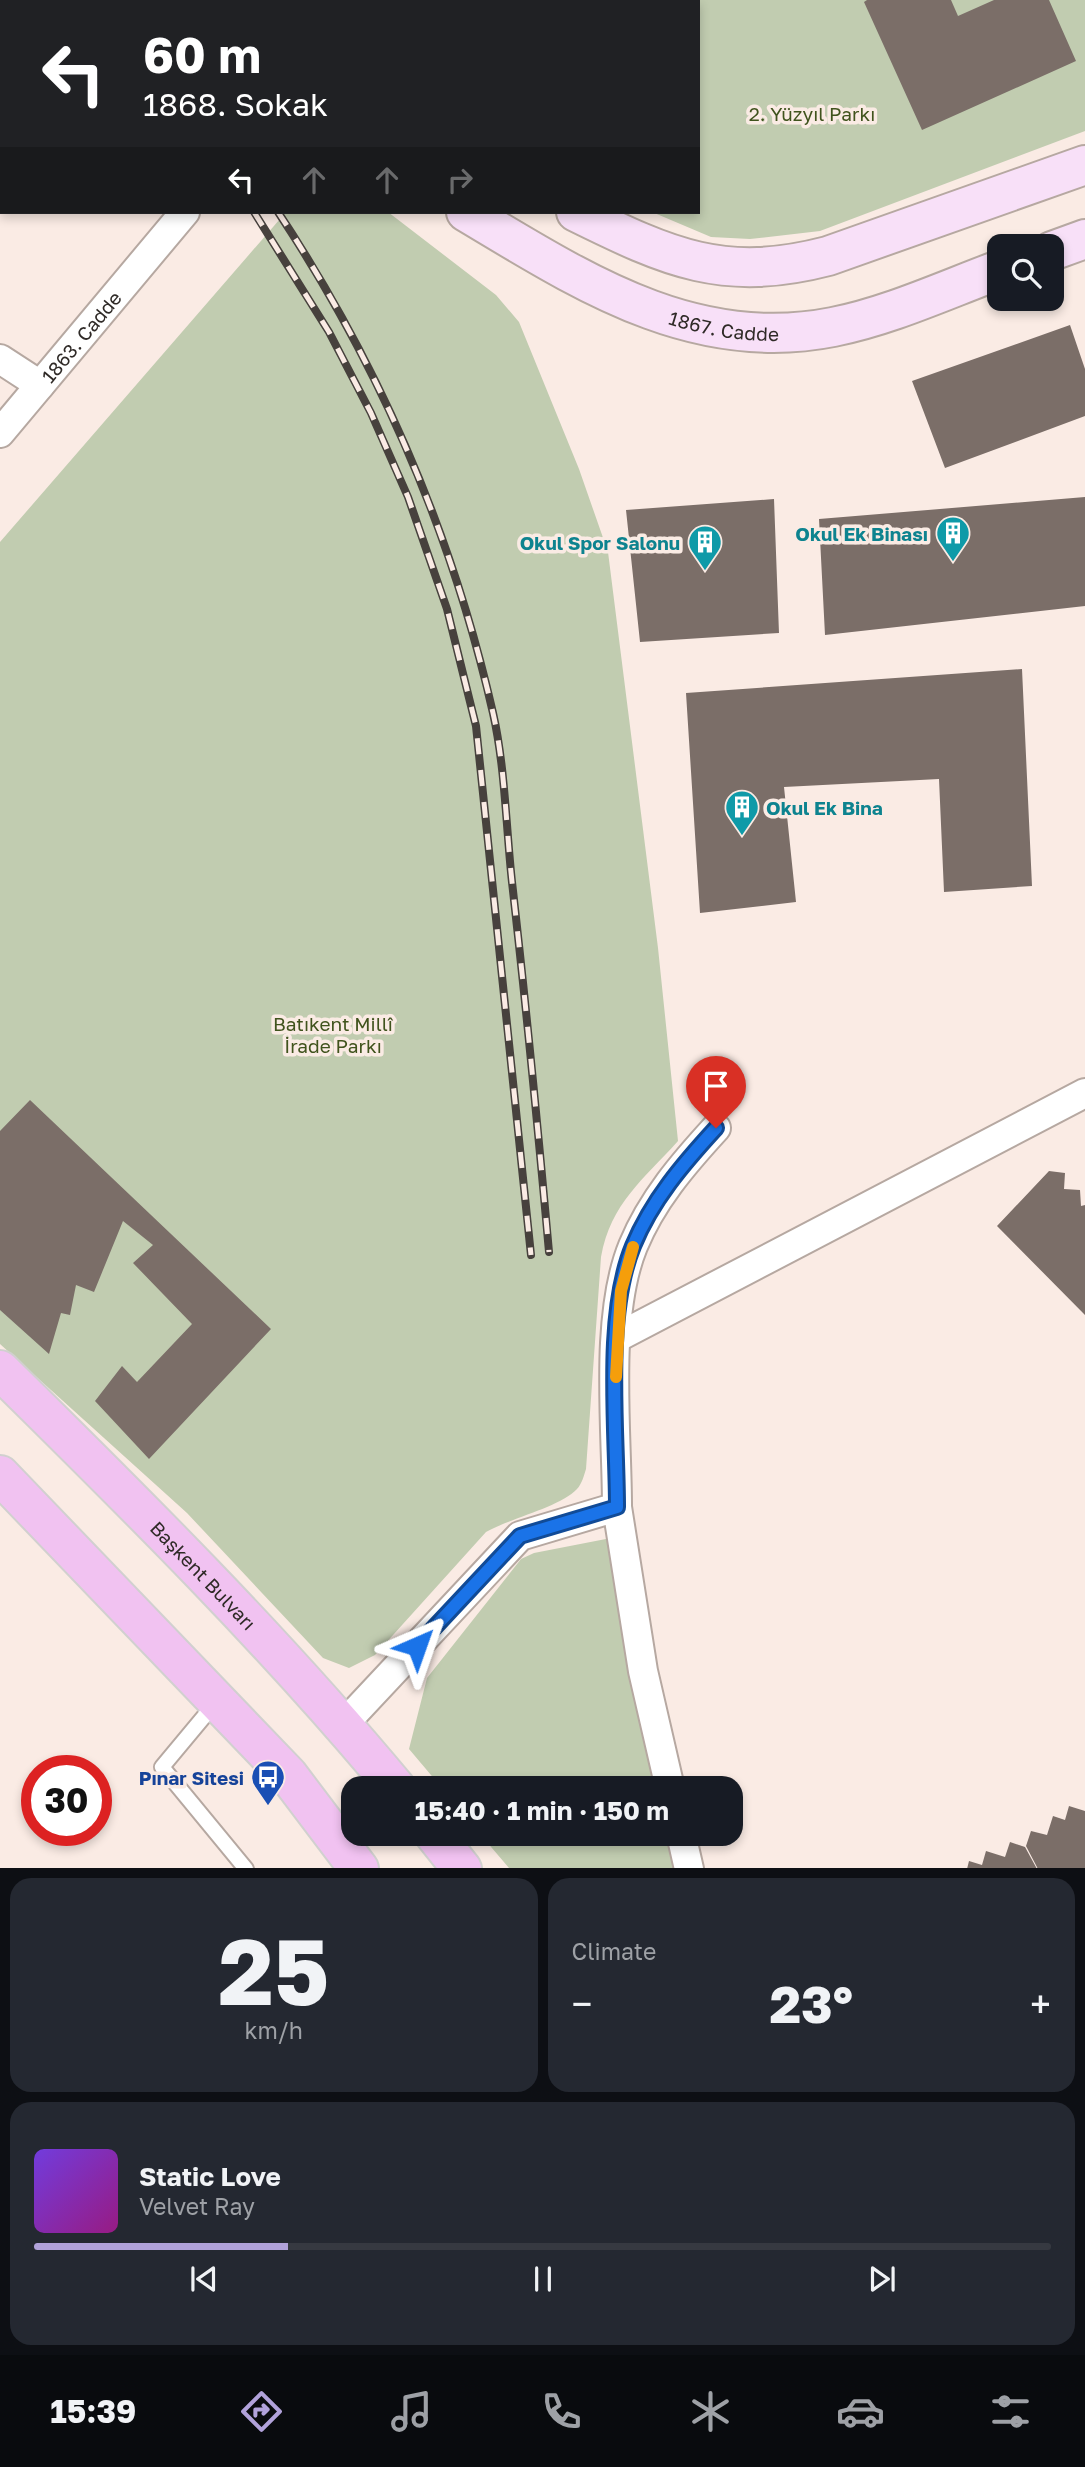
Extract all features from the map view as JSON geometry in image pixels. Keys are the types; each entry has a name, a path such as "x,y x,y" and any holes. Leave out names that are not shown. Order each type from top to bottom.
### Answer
{"main road":[{"name":"Başkent Bulvarı","path":"0,1370 164,1531 344,1725 386,1776"},
{"path":"0,1475 218,1700 296,1785 359,1868"},
{"path":"444,1846 462,1868"}],"street":[{"path":"580,214 632,240 695,262 744,269 787,267 828,256 1085,165"},
{"path":"161,242 171,214"},
{"path":"161,242 183,214"},
{"path":"161,242 192,214"},
{"name":"1867. Cadde","path":"469,214 607,293 683,323 720,329 804,332 834,327 862,320 987,274"},
{"path":"1064,247 1085,239"},
{"name":"1863. Cadde","path":"0,433 161,242"},
{"path":"0,359 40,385"},
{"path":"616,1338 1085,1093"},
{"path":"667,1776 643,1671 617,1507 616,1338 621,1291 633,1247 671,1177 716,1128"},
{"path":"344,1725 520,1536 617,1507"},
{"path":"684,1846 690,1868"}],"lane":[{"path":"218,1700 162,1767 246,1868"}],"green space":[{"name":"2. Yüzyıl Parkı","path":"700,0 1085,0 1085,131 820,231 750,239 711,237 657,214 700,214"},
{"name":"Batıkent Millî İrade Parkı","path":"284,214 391,214 496,295 519,322 579,469 608,552 658,948 678,1141 630,1193 612,1222 606,1238 601,1257 586,1469 580,1485 569,1495 547,1507 486,1532 375,1655 349,1668 323,1658 187,1513 0,1344 0,542"},
{"path":"611,1538 661,1776 432,1776 409,1749 427,1678 521,1559 534,1553"},
{"path":"490,1846 676,1846 681,1868 509,1868"}],"building":[{"path":"951,0 958,16 994,0 1049,0 1076,61 922,130 864,2"},
{"name":"Okul Ek Binası","path":"1070,325 1085,369 1085,416 945,468 912,381"},
{"name":"Okul Ek Binası","path":"1085,497 1085,606 825,635 819,519"},
{"name":"Okul Spor Salonu","path":"774,499 779,633 640,642 626,510"},
{"name":"Okul Ek Bina","path":"1022,669 1032,886 944,892 939,779 784,787 796,902 700,913 686,693"},
{"path":"30,1100 271,1329 149,1459 95,1401 122,1366 137,1382 192,1324 133,1263 153,1245 123,1221 94,1292 76,1285 70,1315 61,1313 49,1354 0,1310 0,1131"},
{"path":"1049,1171 1065,1173 1064,1189 1080,1190 1081,1206 1085,1205 1085,1315 997,1226"},
{"path":"1069,1806 1085,1811 1085,1868 1037,1868 1026,1846 1031,1831 1047,1835 1053,1816 1065,1820"},
{"path":"1010,1842 1025,1847 1036,1868 967,1868 969,1861 982,1865 986,1851 1005,1857"}],"railway":[{"path":"255,214 329,332 371,413 408,497 447,609 476,726 531,1255"},
{"path":"279,214 315,270 380,390 434,516 476,646 500,754 549,1252"}],"slow traffic":[{"path":"616,1377 616,1338 621,1291 633,1247"}],"place":[{"name":"Okul Ek Binası","path":"953,563"},
{"name":"Okul Spor Salonu","path":"705,572"},
{"name":"Okul Ek Bina","path":"742,837"},
{"name":"Pınar Sitesi","path":"268,1807"}],"route":[{"path":"417,1646 520,1536 617,1507 616,1338 621,1291 633,1247 651,1210 671,1177 716,1128"}]}
